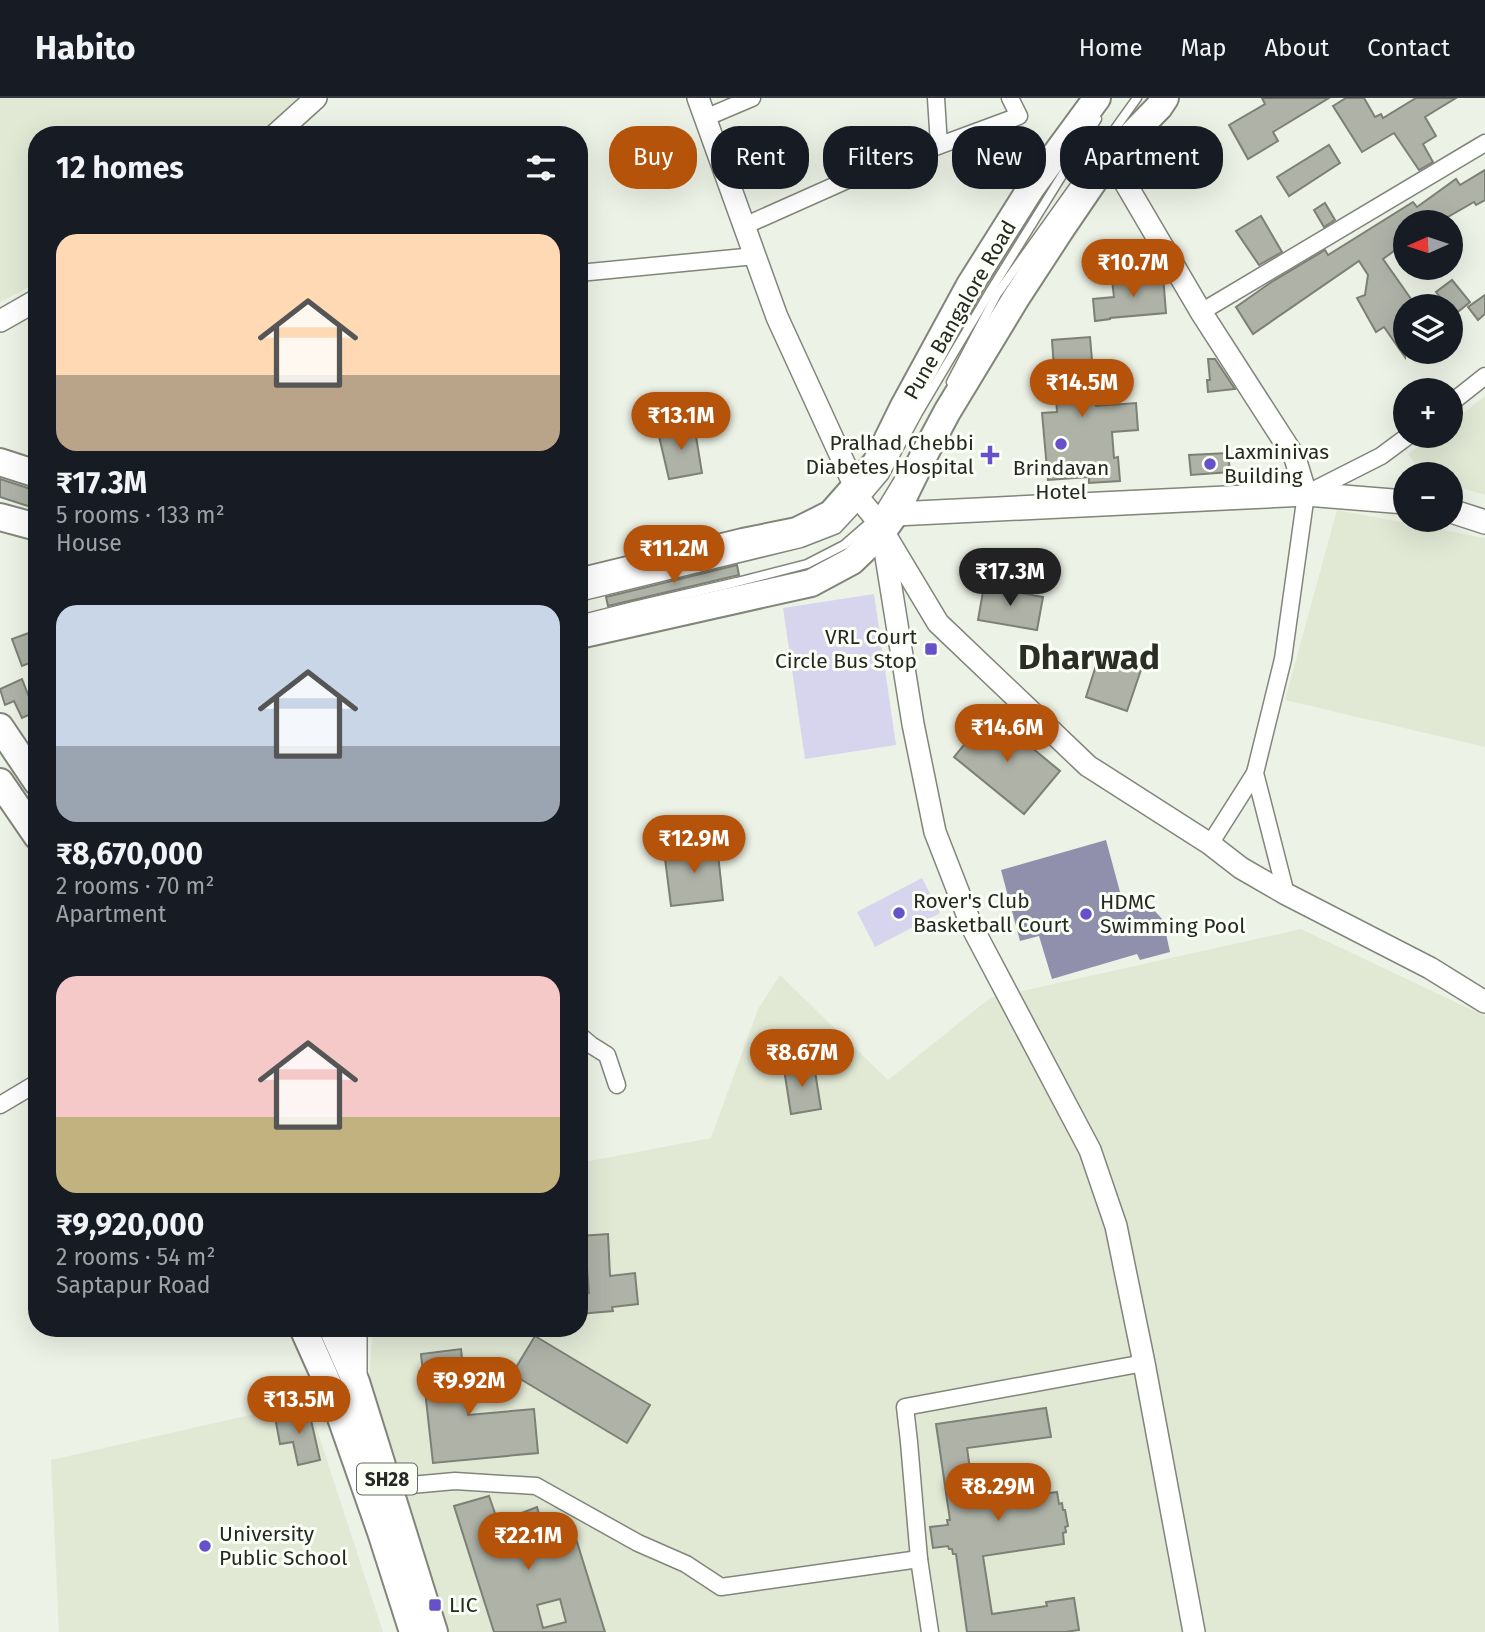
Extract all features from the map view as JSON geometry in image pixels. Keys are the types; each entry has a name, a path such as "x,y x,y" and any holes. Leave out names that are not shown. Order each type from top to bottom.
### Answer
{"main road":[{"name":"Pune Bangalore Road","path":"1137,126 1159,100"},
{"name":"Pune Bangalore Road","path":"874,510 876,463 903,408 977,274 1031,188 1091,106"},
{"name":"Pune Bangalore Road","path":"588,633 811,583 852,561 874,510 923,457 1016,298 1089,189"},
{"path":"0,462 28,471"},
{"path":"874,510 1306,494 1393,501"},
{"name":"Pune Bangalore Road","path":"588,580 797,531 831,514 874,510"},
{"path":"1463,515 1485,522"},
{"path":"0,517 28,525"},
{"path":"0,727 28,769"},
{"path":"0,782 28,823"},
{"name":"SH28","path":"309,1337 345,1388 389,1487 434,1632"},
{"name":"SH28","path":"334,1337 381,1532 413,1632"}],"street":[{"path":"752,98 701,108 777,317 874,510 938,623 1087,766 1210,844 1241,869 1430,968 1485,1002"},
{"path":"936,98 939,145"},
{"path":"744,226 854,177 1019,116 1010,98"},
{"path":"285,126 313,100"},
{"path":"1201,312 1485,144"},
{"path":"1129,189 1201,312 1296,458 1306,494 1283,659 1255,773 1210,844"},
{"path":"588,272 755,256"},
{"path":"0,321 28,305"},
{"path":"1463,393 1485,376"},
{"path":"1306,494 1381,456 1393,447"},
{"path":"874,510 935,832 972,927 1090,1150 1116,1226 1194,1632"},
{"path":"1255,773 1286,894"},
{"path":"588,1042 607,1055 617,1084"},
{"path":"0,1105 28,1088"},
{"path":"345,1388 354,1337"},
{"path":"930,1632 919,1559 905,1407 1144,1363"},
{"path":"389,1487 455,1481 536,1486 638,1542 686,1564 721,1587 919,1559"}],"lane":[{"path":"949,385 997,294 1159,100"},
{"path":"588,618 803,565 844,545 906,466"},
{"path":"588,595 801,543 874,510"}],"shaded area":[{"path":"0,98 306,98 276,126 28,126 28,288 0,302"},
{"path":"1485,396 1485,495 1463,489 1463,462 1414,462 1408,454 1417,448 1463,448 1463,413"},
{"path":"1337,510 1393,521 1393,532 1453,532 1485,538 1485,747 1285,700"},
{"path":"874,594 896,745 805,759 783,608"},
{"name":"HDMC Swimming Pool","path":"1106,840 1123,903 1153,909 1163,920 1170,952 1140,960 1137,954 1052,979 1039,936 1020,941 1001,870"},
{"name":"Rover's Club Basketball Court","path":"922,878 940,913 875,947 857,912"},
{"path":"1301,929 1485,1016 1485,1632 446,1632 368,1391 372,1337 588,1337 588,1161 711,1138 758,1009 780,975 888,1080 990,998"},
{"name":"University Public School","path":"308,1402 383,1632 59,1632 51,1460"}],"building":[{"path":"1262,98 1329,98 1273,132 1278,141 1248,159 1229,125 1265,104"},
{"path":"1346,98 1364,98 1375,117 1381,114 1383,118 1416,98 1456,98 1425,117 1436,136 1423,144 1433,162 1419,170 1394,133 1362,152 1333,106"},
{"path":"1329,145 1340,163 1289,196 1277,177"},
{"path":"1485,170 1485,200 1476,205 1474,202 1460,210 1400,210 1413,202 1417,207 1456,179 1460,185"},
{"path":"1325,203 1335,220 1324,227 1314,210"},
{"path":"1393,214 1393,252 1383,259 1393,273 1393,280 1398,280 1408,294 1393,294 1393,340 1384,327 1376,332 1357,298 1365,295 1368,275 1359,261 1253,334 1236,307 1325,250 1328,255"},
{"path":"1261,216 1282,252 1259,265 1236,231"},
{"path":"1163,275 1166,313 1095,321 1093,299 1114,297 1112,280"},
{"path":"1452,280 1470,302 1463,308 1463,294 1436,292"},
{"path":"1485,295 1485,314 1478,320 1468,307"},
{"path":"1090,337 1096,406 1136,403 1138,430 1112,432 1114,458 1118,457 1120,481 1089,483 1089,477 1048,480 1042,413 1057,412 1052,340"},
{"path":"1208,359 1215,359 1235,389 1208,392"},
{"path":"694,424 702,473 669,479 658,432"},
{"name":"Laxminivas Building","path":"1228,453 1230,472 1191,475 1189,455"},
{"path":"0,479 28,488 28,506 0,497"},
{"path":"737,565 739,575 608,606 606,597"},
{"path":"984,586 1043,597 1037,630 978,620"},
{"path":"28,633 28,664 22,666 12,639"},
{"path":"1099,656 1141,670 1127,711 1086,697"},
{"path":"22,679 28,694 28,715 22,718 14,701 5,705 0,689"},
{"path":"990,713 1060,771 1024,814 954,757"},
{"path":"717,845 723,900 671,906 664,851"},
{"path":"814,1065 821,1109 791,1114 784,1069"},
{"path":"608,1234 610,1276 635,1273 638,1304 612,1307 613,1311 588,1313 588,1235"},
{"path":"537,1337 650,1405 627,1443 512,1374"},
{"path":"461,1349 468,1415 534,1409 538,1453 433,1463 421,1354"},
{"path":"1046,1408 1051,1437 967,1448 975,1504 1057,1492 1068,1526 1063,1533 1064,1544 983,1556 992,1614 1047,1606 1046,1602 1074,1598 1079,1630 967,1632 956,1554 953,1554 948,1546 933,1548 930,1527 948,1525 947,1520 950,1520 936,1424"},
{"path":"309,1411 320,1460 298,1465 293,1442 280,1444 275,1417"},
{"path":"489,1496 498,1522 537,1507 545,1535 572,1526 605,1632 494,1632 454,1506","holes":["560,1599 566,1622 543,1628 537,1605"]}],"place":[{"name":"Brindavan Hotel","path":"1061,444"},
{"name":"Pralhad Chebbi Diabetes Hospital","path":"990,455"},
{"name":"Laxminivas Building","path":"1210,464"},
{"name":"VRL Court Circle Bus Stop","path":"931,649"},
{"name":"Rover's Club Basketball Court","path":"899,913"},
{"name":"HDMC Swimming Pool","path":"1086,914"},
{"name":"University Public School","path":"205,1546"},
{"name":"LIC","path":"435,1605"}],"district":[{"name":"Dharwad","path":"1089,657"}]}
